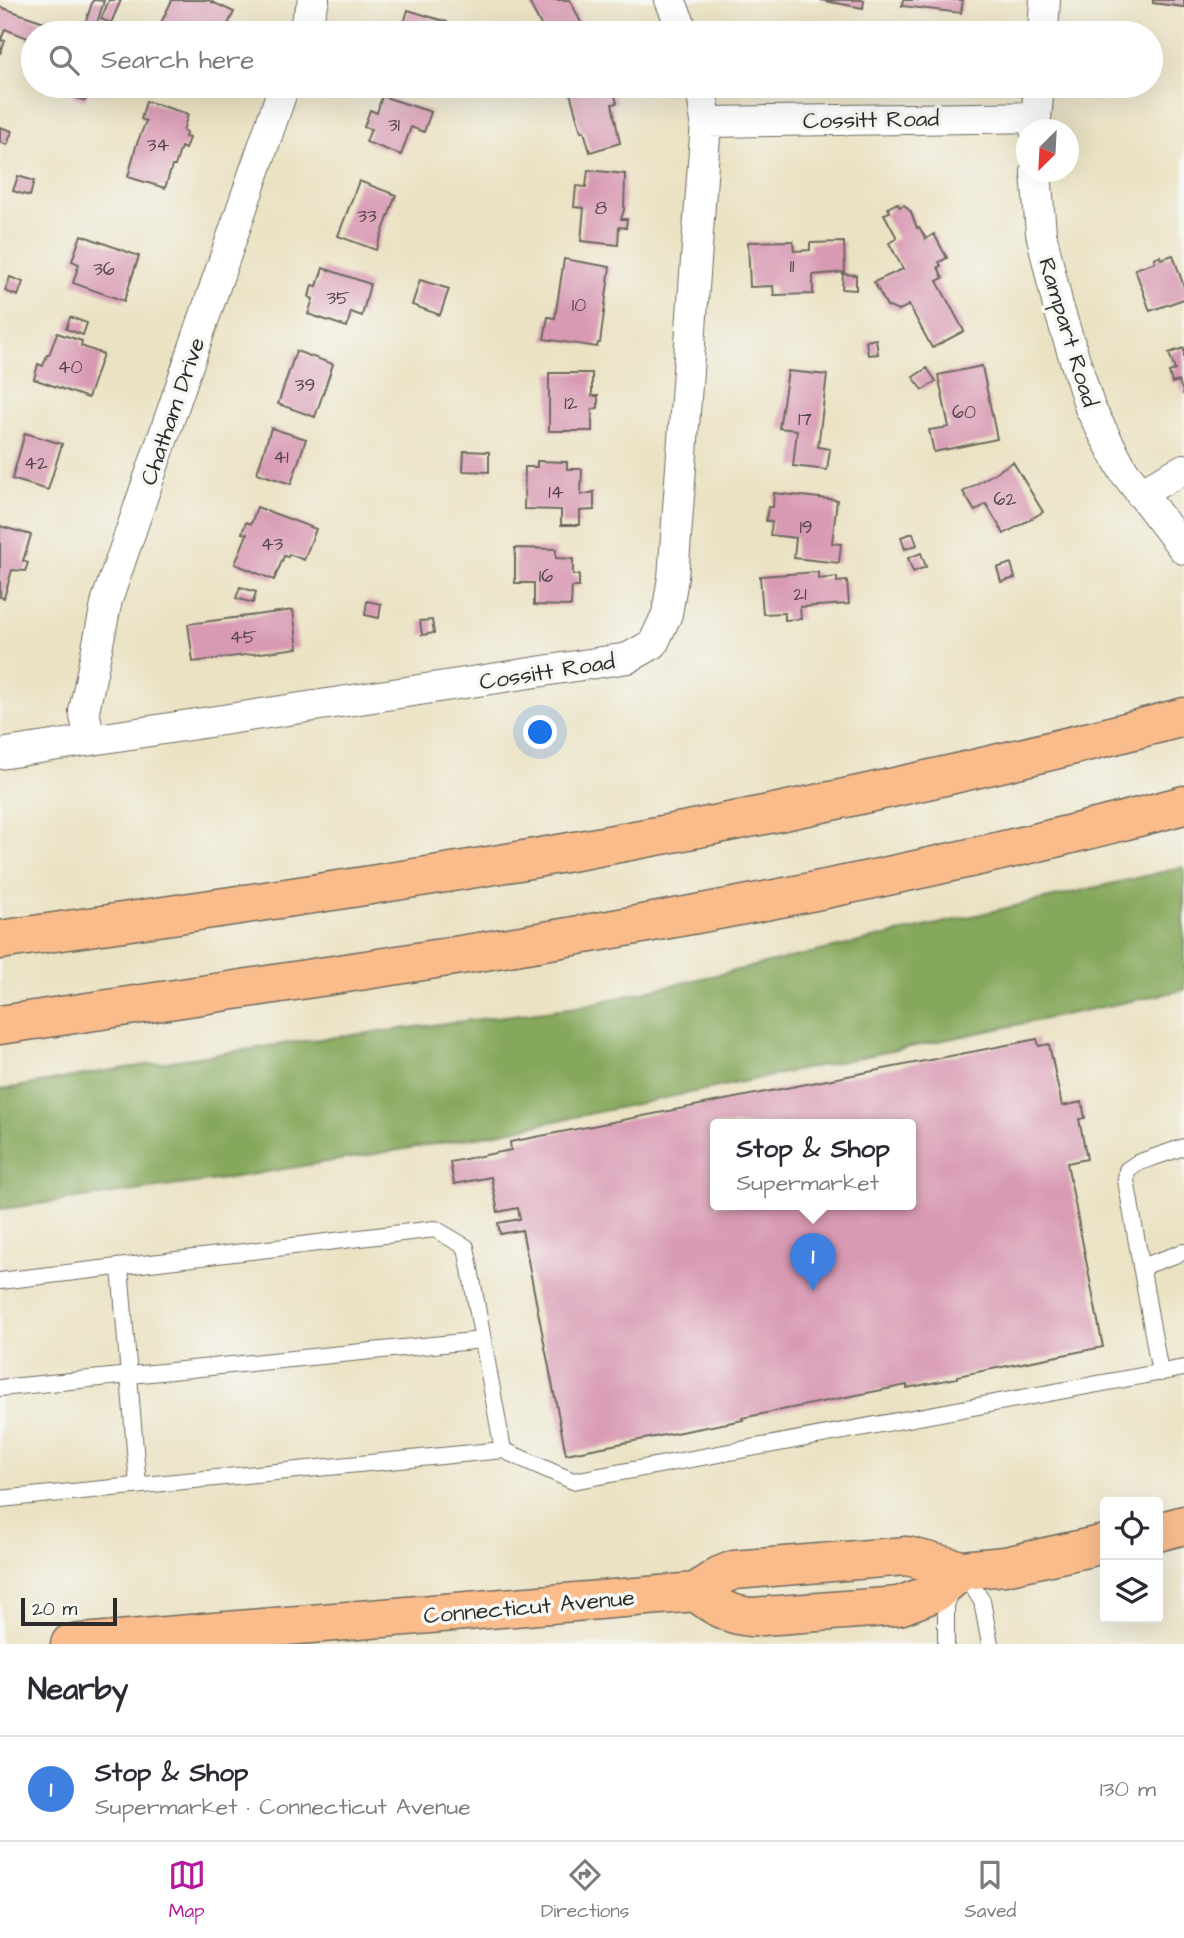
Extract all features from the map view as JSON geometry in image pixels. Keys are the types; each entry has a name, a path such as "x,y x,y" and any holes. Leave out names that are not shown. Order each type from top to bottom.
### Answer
{"main road":[{"path":"0,940 392,882 625,842 930,779 1184,717"},
{"path":"0,1025 375,970 606,932 936,865 1184,805"},
{"path":"1163,1531 1184,1525"},
{"name":"Connecticut Avenue","path":"69,1644 127,1642 696,1592 719,1576 734,1570 879,1557 907,1556 962,1570 1005,1566 1100,1545"},
{"path":"696,1592 719,1609 735,1616 899,1606 936,1592 962,1570"}],"street":[{"path":"306,21 314,0"},
{"path":"670,0 679,21"},
{"path":"1044,21 1045,0"},
{"name":"Chatham Drive","path":"90,740 84,711 107,600 280,98"},
{"name":"Cossitt Road","path":"0,754 628,658 653,644 667,614 673,578 706,122 703,98"},
{"path":"1036,119 1038,98"},
{"name":"Cossitt Road","path":"706,122 1016,123"},
{"name":"Rampart Road","path":"1036,182 1041,233 1058,306 1090,408 1123,470 1184,549"},
{"path":"1140,493 1184,469"}],"lane":[{"path":"1160,1373 1126,1180 1127,1170 1137,1163 1184,1147"},
{"path":"0,1281 435,1229 466,1247 503,1450"},
{"path":"1141,1266 1184,1252"},
{"path":"120,1267 138,1486"},
{"path":"0,1388 483,1340"},
{"path":"0,1499 503,1450 573,1481 1184,1368"},
{"path":"946,1644 946,1605 962,1570"},
{"path":"962,1570 982,1601 990,1644"}],"green space":[{"path":"1184,867 1184,990 483,1136 224,1179 0,1209 0,1090 296,1042 577,1007"}],"building":[{"path":"93,0 104,1 98,21 86,21"},
{"path":"109,0 121,0 112,21 101,19"},
{"path":"172,0 208,0 234,12 230,21 162,21"},
{"path":"528,0 570,0 580,21 539,21"},
{"path":"820,0 864,0 863,8"},
{"path":"903,0 963,0 961,13 902,6"},
{"path":"1153,0 1184,0 1184,7 1153,3"},
{"path":"0,7 41,21 21,21 21,35 5,29 1,40 5,41 0,54"},
{"path":"408,10 444,21 405,21"},
{"path":"381,98 431,112 424,132 411,127 401,155 366,142 371,129 364,127 370,110 377,113"},
{"path":"571,98 616,98 617,103 612,104 620,143 590,152 584,131 581,132"},
{"path":"146,101 188,114 183,131 186,132 185,137 189,138 185,149 181,147 165,188 128,177 146,121 141,119"},
{"path":"0,127 12,131 7,145 0,142"},
{"path":"588,170 625,174 624,210 621,219 627,219 626,228 619,227 618,245 581,241 584,208 574,207 576,186 586,187"},
{"path":"18,176 34,181 30,196 13,191"},
{"path":"359,181 396,195 376,250 338,236"},
{"path":"897,203 900,207 904,205 911,212 917,228 919,227 926,239 934,234 947,258 939,262 941,266 938,267 943,278 937,281 964,331 932,348 909,305 898,311 887,306 874,282 903,269 889,243 897,238 884,214 890,212 888,208"},
{"path":"81,235 139,256 124,301 73,283 79,264 72,261"},
{"path":"793,241 794,251 810,250 810,243 844,242 845,272 813,275 813,294 774,295 773,286 750,287 748,242"},
{"path":"1173,255 1184,287 1184,299 1150,311 1135,269 1155,262 1154,258"},
{"path":"564,259 610,267 600,343 597,347 544,339 548,317 555,318"},
{"path":"323,268 370,284 362,316 351,312 347,327 308,314 313,299 309,297 312,285 317,286"},
{"path":"843,274 856,275 856,290 842,289"},
{"path":"10,277 23,282 18,296 5,291"},
{"path":"420,280 449,289 440,315 412,305"},
{"path":"70,317 87,323 83,335 66,329"},
{"path":"57,333 82,341 81,346 103,354 88,398 34,379 38,364 43,366"},
{"path":"876,339 878,354 868,355 866,341"},
{"path":"1184,348 1184,396 1179,381 1172,383 1169,372 1175,370 1169,353"},
{"path":"296,351 333,364 315,417 278,404"},
{"path":"982,366 997,439 934,452 929,430 949,427 938,375"},
{"path":"927,368 936,381 923,390 913,377"},
{"path":"788,371 827,375 818,447 830,449 827,470 793,466 797,430 779,428"},
{"path":"549,373 592,373 592,396 598,396 598,408 592,409 592,431 549,431"},
{"path":"271,428 306,439 291,484 257,473"},
{"path":"25,433 62,444 48,490 12,479"},
{"path":"464,451 489,452 489,472 463,471"},
{"path":"537,461 567,462 567,469 582,469 581,495 594,492 594,510 580,511 580,525 561,525 561,510 524,509 525,467 537,467"},
{"path":"1013,462 1043,512 1004,534 986,504 975,511 963,492"},
{"path":"774,493 837,500 832,543 841,544 839,563 794,558 796,538 770,535 772,522 766,521 768,507 773,507"},
{"path":"257,507 316,529 304,560 289,554 288,557 284,556 274,580 235,564 247,534 242,533 246,522 251,524"},
{"path":"0,526 31,535 23,561 28,563 25,571 12,570 4,598 0,597"},
{"path":"913,533 917,545 905,549 901,537"},
{"path":"515,548 556,549 556,558 573,559 573,575 579,575 579,587 572,587 571,606 534,605 534,583 515,583"},
{"path":"921,553 926,567 913,572 908,558"},
{"path":"1011,563 1015,578 1001,582 997,568"},
{"path":"818,572 818,579 837,577 837,582 847,581 849,604 800,607 801,619 785,620 785,613 763,614 760,576"},
{"path":"240,587 256,592 253,603 236,598"},
{"path":"367,601 381,604 379,618 365,615"},
{"path":"293,610 298,648 193,662 188,624"},
{"path":"432,620 434,633 422,635 420,621"},
{"path":"1037,1039 1039,1046 1049,1044 1062,1106 1082,1102 1085,1118 1079,1119 1087,1159 1067,1163 1103,1347 566,1454 522,1230 500,1234 498,1223 520,1219 518,1208 498,1212 491,1177 454,1184 450,1162 511,1150 510,1142"}],"place":[{"name":"Stop & Shop","path":"813,1291"}]}
